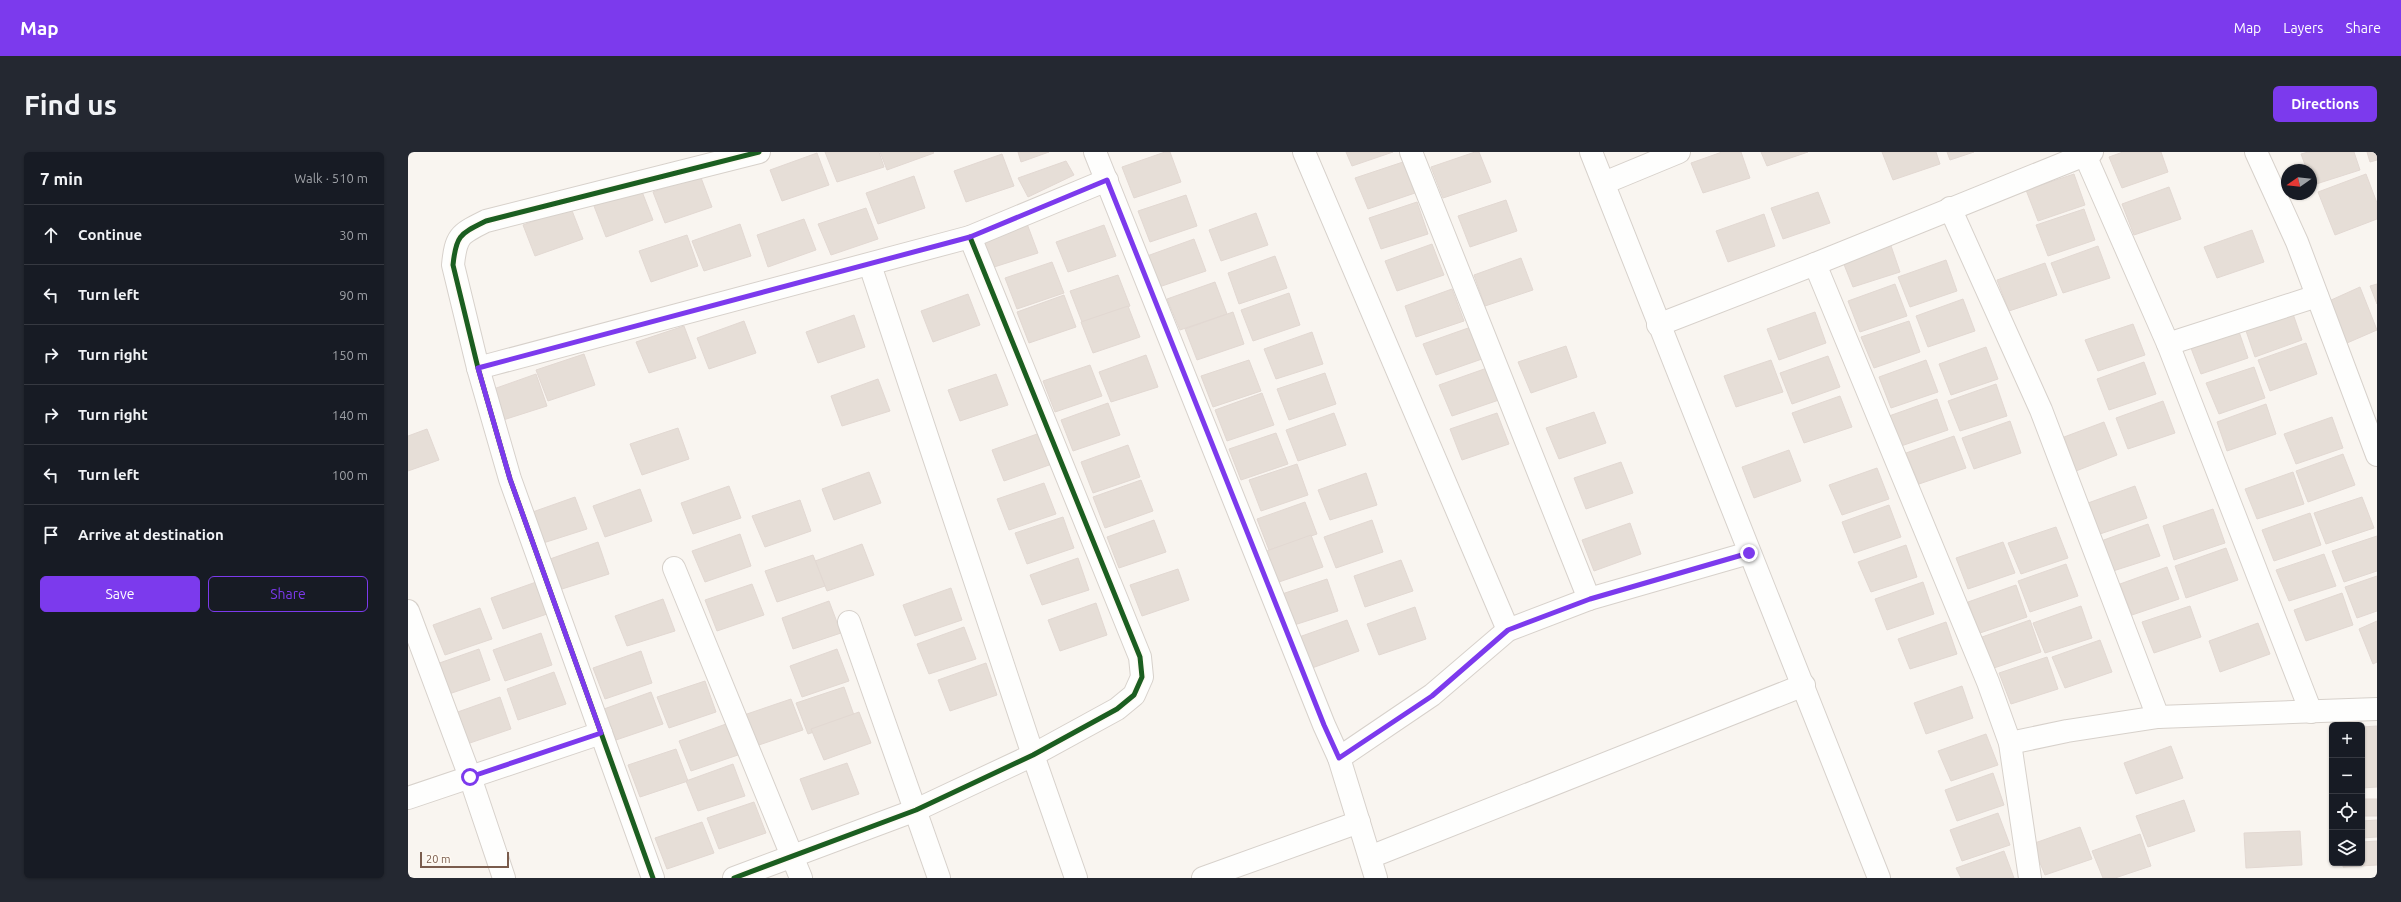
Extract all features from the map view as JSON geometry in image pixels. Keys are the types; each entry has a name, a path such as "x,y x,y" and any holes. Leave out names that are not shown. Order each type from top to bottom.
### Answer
{"street":[{"path":"653,878 510,479 478,368 453,265 454,249 462,233 486,221 759,152"},
{"path":"1095,152 1324,725 1339,758 1376,878"},
{"path":"1304,152 1508,630"},
{"path":"1411,152 1590,599"},
{"path":"1591,152 1749,553 1804,684 1879,878"},
{"path":"1604,183 1679,152"},
{"path":"2256,152 2297,242 2377,455"},
{"path":"1658,324 1815,264 1950,208 2089,153 2168,344 2311,712"},
{"path":"478,368 870,265 970,237 1107,180"},
{"path":"1950,208 2041,410 2158,717"},
{"path":"734,878 793,854 916,810 1032,755 1117,709 1134,695 1142,677 1140,657 970,237"},
{"path":"1815,264 1988,682 2010,743 2030,878"},
{"path":"870,265 1032,755 1076,878"},
{"path":"2168,344 2317,296"},
{"path":"1339,758 1432,696 1508,630 1590,599 1749,553"},
{"path":"674,568 793,854 801,878"},
{"path":"408,611 470,777 504,878"},
{"path":"849,622 939,878"},
{"path":"1370,857 1804,684"},
{"path":"2010,743 2158,717 2377,709"},
{"path":"408,798 601,733"},
{"path":"1203,878 1359,822"}],"building":[{"path":"825,152 879,152 884,167 837,182"},
{"path":"880,152 933,152 934,153 887,170"},
{"path":"1018,152 1049,152 1021,162"},
{"path":"1165,152 1170,152 1181,182 1134,198 1122,167"},
{"path":"1346,152 1393,152 1352,166"},
{"path":"1479,152 1491,182 1443,198 1431,167"},
{"path":"1722,152 1741,152 1750,178 1703,193 1691,163"},
{"path":"1761,152 1808,152 1767,166"},
{"path":"1882,152 1936,152 1940,164 1893,180"},
{"path":"1947,152 1974,152 1950,160"},
{"path":"2123,152 2161,152 2168,172 2122,188 2109,157"},
{"path":"2308,152 2354,152 2360,170 2317,184 2317,164 2305,164 2301,154"},
{"path":"2367,152 2377,152 2377,160 2370,162"},
{"path":"817,153 829,185 782,201 770,170"},
{"path":"1002,154 1014,186 966,202 954,171"},
{"path":"1066,161 1074,175 1028,197 1018,178"},
{"path":"1403,162 1415,193 1368,209 1355,178"},
{"path":"2074,174 2085,205 2038,221 2026,190"},
{"path":"2366,174 2377,203 2377,219 2335,235 2318,192"},
{"path":"700,175 712,207 665,223 653,192"},
{"path":"914,176 925,208 878,224 866,193"},
{"path":"2169,187 2181,219 2134,235 2122,204"},
{"path":"641,189 653,220 606,237 594,206"},
{"path":"1818,192 1830,223 1783,239 1771,208"},
{"path":"1186,195 1197,226 1150,242 1138,211"},
{"path":"1506,200 1517,231 1470,247 1458,216"},
{"path":"1417,202 1428,234 1381,249 1369,218"},
{"path":"571,208 583,239 535,256 523,225"},
{"path":"866,208 878,239 831,255 818,224"},
{"path":"2084,209 2095,240 2048,256 2036,225"},
{"path":"1256,213 1268,245 1221,261 1209,230"},
{"path":"1764,214 1775,246 1728,262 1716,231"},
{"path":"804,219 816,250 768,267 757,235"},
{"path":"1026,221 1038,253 991,268 979,238"},
{"path":"740,224 751,256 704,271 692,241"},
{"path":"1104,225 1116,256 1068,272 1056,242"},
{"path":"2252,230 2264,262 2217,278 2204,247"},
{"path":"687,235 698,266 651,282 639,251"},
{"path":"1194,239 1206,271 1159,287 1147,256"},
{"path":"1889,240 1900,272 1853,287 1841,257"},
{"path":"1432,244 1444,275 1397,291 1385,261"},
{"path":"2098,246 2110,278 2063,293 2051,263"},
{"path":"1275,256 1287,288 1239,304 1228,273"},
{"path":"1521,258 1533,290 1485,306 1474,275"},
{"path":"1946,260 1957,291 1910,307 1898,277"},
{"path":"1052,262 1064,293 1017,309 1005,278"},
{"path":"2045,263 2057,295 2009,311 1997,280"},
{"path":"1118,275 1130,306 1082,322 1070,291"},
{"path":"1215,282 1227,314 1180,330 1167,299"},
{"path":"1895,284 1907,316 1860,332 1848,301"},
{"path":"2377,284 2377,304 2370,286"},
{"path":"2360,287 2377,330 2347,343 2329,301"},
{"path":"1452,289 1464,321 1416,337 1405,306"},
{"path":"1289,293 1300,325 1253,341 1241,310"},
{"path":"968,294 980,325 933,342 921,311"},
{"path":"1064,295 1076,327 1029,343 1017,312"},
{"path":"1963,299 1975,331 1928,347 1916,316"},
{"path":"1128,306 1140,337 1093,353 1081,322"},
{"path":"2291,308 2302,340 2255,357 2244,325"},
{"path":"1233,312 1244,344 1197,360 1185,329"},
{"path":"1815,312 1826,343 1779,360 1767,329"},
{"path":"854,315 865,347 818,363 806,332"},
{"path":"744,321 756,353 709,369 697,338"},
{"path":"1909,321 1920,352 1874,368 1861,337"},
{"path":"2133,324 2145,355 2098,371 2085,340"},
{"path":"684,326 696,358 649,373 636,342"},
{"path":"2237,326 2248,358 2201,374 2189,343"},
{"path":"1471,327 1482,359 1436,375 1423,344"},
{"path":"1312,332 1323,364 1276,379 1264,349"},
{"path":"2306,343 2317,374 2270,391 2258,360"},
{"path":"1566,346 1577,377 1531,393 1518,362"},
{"path":"1986,347 1998,379 1951,395 1939,364"},
{"path":"584,354 595,385 548,401 536,370"},
{"path":"1146,355 1158,387 1111,402 1099,372"},
{"path":"1828,356 1840,387 1792,404 1780,373"},
{"path":"1249,360 1261,391 1213,407 1201,376"},
{"path":"1771,360 1783,392 1736,407 1724,376"},
{"path":"1926,360 1938,392 1891,408 1879,377"},
{"path":"2144,362 2156,394 2109,410 2097,379"},
{"path":"1090,365 1102,396 1055,412 1043,381"},
{"path":"2254,367 2265,398 2219,414 2206,383"},
{"path":"1487,368 1499,400 1452,416 1439,385"},
{"path":"1325,373 1336,404 1289,420 1277,389"},
{"path":"536,374 547,406 500,421 488,391"},
{"path":"996,374 1008,405 960,421 948,390"},
{"path":"878,379 890,411 842,426 831,396"},
{"path":"1996,384 2007,416 1960,431 1948,401"},
{"path":"1262,393 1274,425 1227,441 1215,410"},
{"path":"1840,396 1852,427 1804,443 1792,413"},
{"path":"1937,399 1948,430 1901,446 1889,416"},
{"path":"2163,401 2175,433 2128,449 2116,418"},
{"path":"1108,403 1120,435 1073,451 1061,420"},
{"path":"2266,404 2276,434 2227,451 2217,422"},
{"path":"1594,412 1606,443 1559,459 1546,428"},
{"path":"1334,413 1346,445 1298,461 1286,430"},
{"path":"1497,413 1509,444 1462,460 1450,429"},
{"path":"2332,417 2343,448 2296,464 2284,434"},
{"path":"2010,421 2021,453 1974,469 1962,438"},
{"path":"2104,422 2117,455 2076,471 2064,437"},
{"path":"678,428 689,459 642,475 630,444"},
{"path":"427,429 439,460 408,471 408,436"},
{"path":"1040,433 1052,464 1004,481 992,450"},
{"path":"1276,433 1288,464 1241,480 1229,449"},
{"path":"1954,436 1966,468 1919,484 1906,453"},
{"path":"1128,445 1140,477 1093,493 1081,462"},
{"path":"1789,450 1801,481 1754,498 1742,467"},
{"path":"2343,454 2355,485 2308,502 2296,471"},
{"path":"1621,462 1633,493 1586,509 1574,478"},
{"path":"1297,464 1308,495 1261,511 1249,480"},
{"path":"1877,468 1889,499 1842,515 1829,485"},
{"path":"869,472 881,503 834,520 822,489"},
{"path":"2293,472 2304,504 2257,519 2245,489"},
{"path":"1366,473 1377,505 1330,520 1318,490"},
{"path":"1141,480 1153,511 1105,528 1093,497"},
{"path":"1044,483 1056,514 1009,530 997,499"},
{"path":"729,486 741,518 693,534 681,503"},
{"path":"2135,486 2147,518 2100,534 2088,503"},
{"path":"640,489 652,521 605,537 593,506"},
{"path":"575,497 587,529 540,544 527,514"},
{"path":"2362,497 2374,528 2326,544 2314,513"},
{"path":"800,500 811,531 765,547 752,516"},
{"path":"1305,502 1317,534 1269,550 1257,519"},
{"path":"1889,505 1901,537 1854,553 1842,522"},
{"path":"2213,509 2225,543 2174,560 2163,526"},
{"path":"2310,513 2321,545 2274,561 2262,530"},
{"path":"1063,517 1074,548 1027,564 1015,533"},
{"path":"1154,520 1166,552 1119,568 1107,537"},
{"path":"1372,520 1383,552 1336,568 1324,537"},
{"path":"1630,523 1641,554 1594,571 1582,540"},
{"path":"2148,524 2160,556 2113,571 2101,541"},
{"path":"2056,527 2068,558 2021,574 2008,543"},
{"path":"740,534 751,566 705,582 692,551"},
{"path":"1311,535 1323,567 1276,583 1264,552"},
{"path":"2377,536 2377,571 2344,582 2332,551"},
{"path":"598,542 609,574 562,589 550,559"},
{"path":"2003,542 2015,573 1968,589 1956,558"},
{"path":"862,544 874,575 827,591 815,561"},
{"path":"1906,545 1917,577 1871,592 1858,562"},
{"path":"2226,548 2238,580 2186,598 2175,566"},
{"path":"2324,554 2336,586 2289,601 2276,570"},
{"path":"813,555 825,586 777,602 765,571"},
{"path":"1078,558 1089,590 1042,605 1030,575"},
{"path":"1401,560 1413,591 1365,607 1354,576"},
{"path":"2066,564 2078,596 2030,612 2018,581"},
{"path":"2167,567 2179,599 2132,615 2120,584"},
{"path":"1178,569 1189,600 1142,616 1130,585"},
{"path":"2377,576 2377,611 2357,618 2345,587"},
{"path":"1327,579 1338,611 1291,626 1279,595"},
{"path":"539,581 550,613 503,629 491,598"},
{"path":"1923,582 1934,614 1887,630 1875,599"},
{"path":"752,584 764,615 717,631 705,600"},
{"path":"2016,585 2027,617 1980,633 1968,602"},
{"path":"951,588 962,620 915,636 903,605"},
{"path":"2342,593 2353,625 2306,641 2294,610"},
{"path":"663,599 675,631 627,646 615,616"},
{"path":"829,601 841,633 793,649 782,618"},
{"path":"1096,603 1107,635 1060,651 1048,620"},
{"path":"2081,606 2092,638 2045,653 2033,623"},
{"path":"2190,606 2201,637 2154,653 2142,622"},
{"path":"1415,607 1426,639 1379,655 1367,624"},
{"path":"480,608 492,639 445,655 433,625"},
{"path":"1347,620 1359,651 1312,668 1299,637"},
{"path":"2030,620 2041,652 1994,668 1982,637"},
{"path":"2377,621 2377,662 2373,664 2359,629"},
{"path":"1946,622 1957,654 1910,669 1898,639"},
{"path":"2258,623 2270,654 2220,672 2209,641"},
{"path":"964,627 976,659 929,674 917,644"},
{"path":"541,633 552,665 505,681 493,650"},
{"path":"2100,640 2112,672 2065,688 2052,657"},
{"path":"479,649 490,680 443,696 431,666"},
{"path":"837,649 849,681 802,697 790,666"},
{"path":"641,651 652,683 605,699 593,668"},
{"path":"2047,657 2058,689 2011,704 1999,673"},
{"path":"986,663 997,695 950,711 938,680"},
{"path":"554,672 566,704 518,720 507,689"},
{"path":"705,681 716,712 669,728 657,697"},
{"path":"1962,686 1973,718 1926,734 1914,703"},
{"path":"844,687 855,718 808,734 796,703"},
{"path":"651,692 663,724 616,740 604,709"},
{"path":"500,697 511,729 464,745 452,714"},
{"path":"791,699 803,730 756,746 744,715"},
{"path":"859,712 871,743 824,760 811,729"},
{"path":"726,724 738,755 691,771 679,741"},
{"path":"2377,726 2377,787 2365,788 2365,727"},
{"path":"1986,734 1998,765 1951,781 1938,751"},
{"path":"2171,746 2183,778 2136,794 2124,763"},
{"path":"676,749 688,781 640,797 628,765"},
{"path":"847,763 859,794 812,810 800,779"},
{"path":"733,764 745,796 698,811 686,781"},
{"path":"1993,773 2004,805 1957,821 1945,790"},
{"path":"2365,799 2377,799 2377,816 2365,816"},
{"path":"2184,800 2195,831 2148,847 2136,816"},
{"path":"754,802 766,833 719,849 707,818"},
{"path":"1998,813 2010,845 1962,861 1950,830"},
{"path":"2377,820 2377,837 2365,838 2365,821"},
{"path":"702,822 714,853 667,869 655,838"},
{"path":"2080,827 2092,859 2045,875 2032,844"},
{"path":"2300,831 2302,865 2246,868 2244,833"},
{"path":"2140,834 2151,866 2115,878 2103,878 2092,851"},
{"path":"2377,841 2377,865 2365,866 2365,842"},
{"path":"2004,851 2014,878 1961,878 1956,868"}],"cycle path":[{"path":"653,878 510,479 478,368 453,265 454,255 458,241 461,237 470,229 486,221 759,152"},
{"path":"734,878 916,810 1033,755 1117,709 1134,695 1142,677 1140,657 970,237"}],"route":[{"path":"470,777 601,733 510,479 478,368 870,265 970,237 1107,180 1324,725 1339,758 1432,696 1508,630 1590,599 1749,553"}]}
